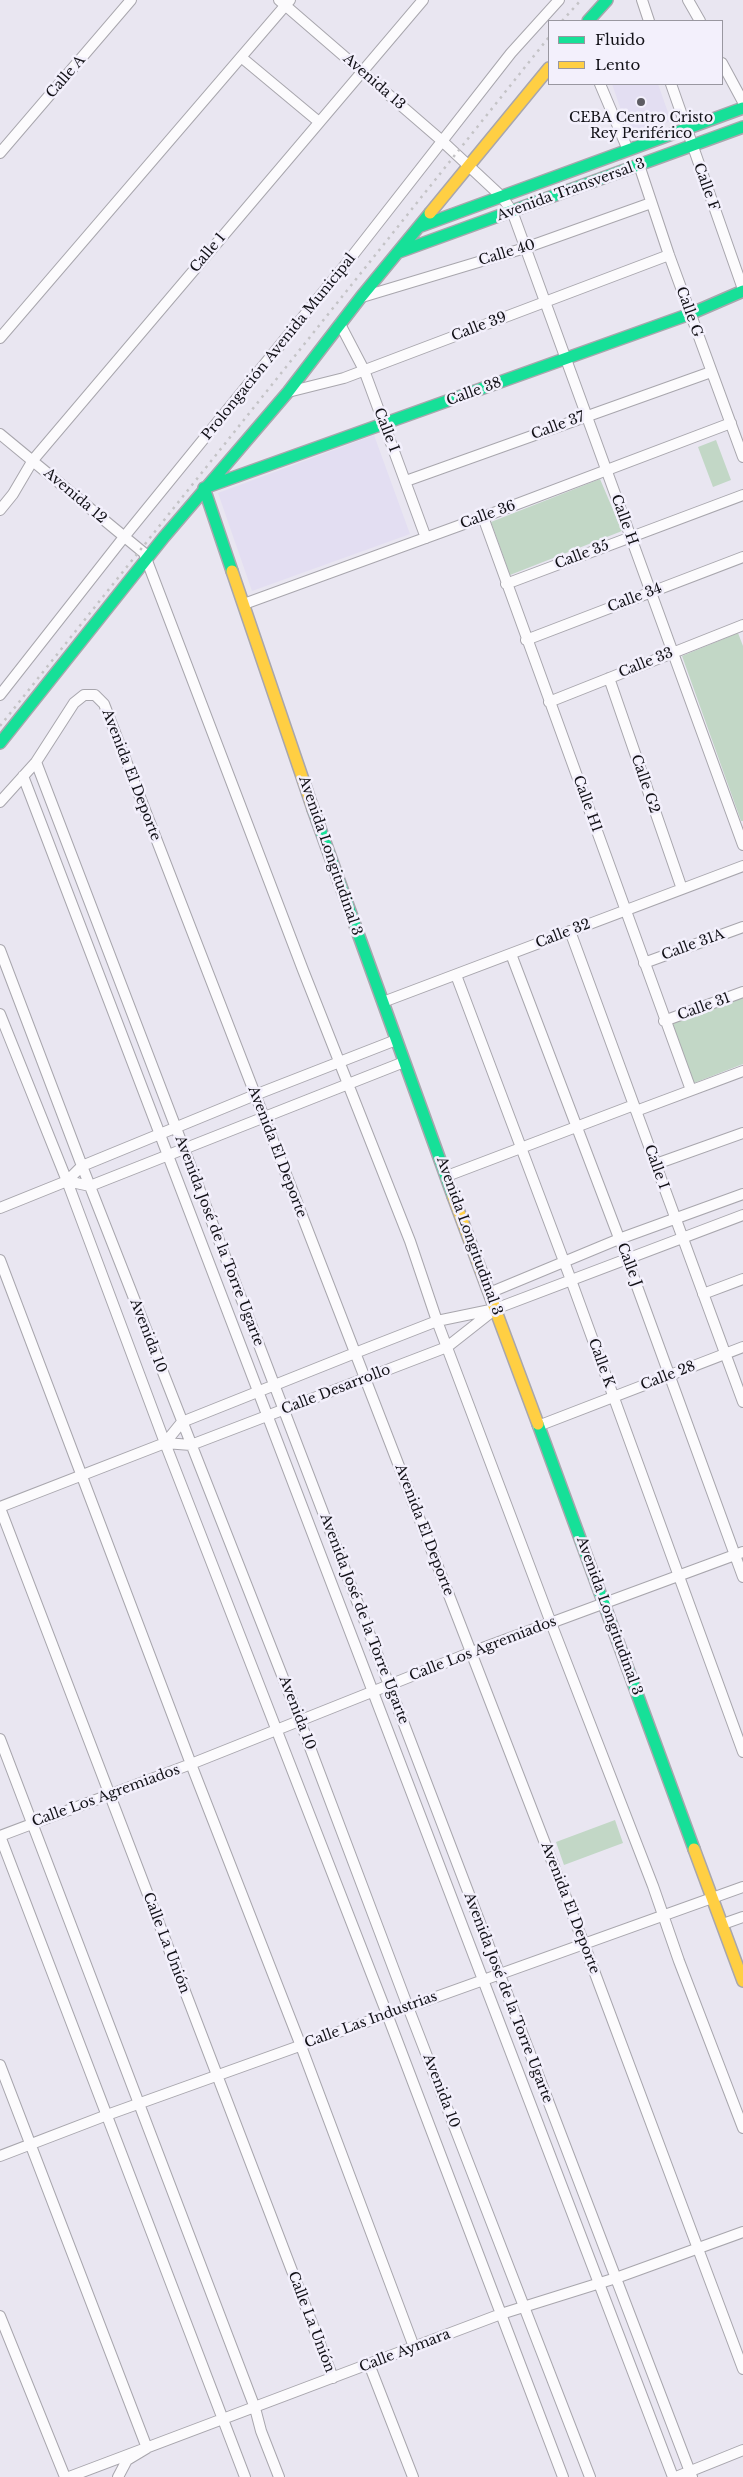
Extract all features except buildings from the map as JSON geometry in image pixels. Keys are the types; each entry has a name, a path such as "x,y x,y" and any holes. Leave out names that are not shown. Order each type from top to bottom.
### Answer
{"street":[{"name":"Calle A","path":"0,153 131,0"},
{"name":"Calle 1","path":"0,510 13,494 33,460 423,0"},
{"name":"Prolongación Avenida Municipal","path":"0,695 124,536 346,264 441,140 511,53 559,0"},
{"path":"589,20 607,0"},
{"path":"642,0 649,20"},
{"path":"688,0 699,20"},
{"name":"Avenida 13","path":"284,2 502,196"},
{"path":"0,338 241,57 284,2"},
{"path":"241,57 319,122"},
{"path":"723,65 743,102"},
{"path":"0,743 204,488 288,392 361,297 548,69"},
{"path":"600,85 628,150"},
{"name":"Calle F","path":"670,85 743,290"},
{"name":"Avenida Transversal 3","path":"421,226 743,108"},
{"name":"Avenida Transversal 3","path":"398,253 743,127"},
{"name":"Calle G","path":"639,165 690,314 743,457"},
{"name":"Calle H","path":"502,196 512,212 743,845"},
{"name":"Calle 40","path":"361,297 525,248 651,203"},
{"name":"Calle 39","path":"288,392 364,370 669,255"},
{"name":"Calle 38","path":"204,488 385,425 690,314 743,290"},
{"name":"Calle I","path":"340,324 364,370 426,538"},
{"name":"Calle 37","path":"406,481 711,372"},
{"name":"Calle 36","path":"244,604 483,518 731,424"},
{"name":"Avenida 12","path":"0,434 140,549 157,585 338,1062 410,1241 437,1321 664,1915 679,1961 743,2128"},
{"name":"Avenida Longitudinal 3","path":"204,488 332,867 743,1981"},
{"name":"Calle 35","path":"506,584 743,495"},
{"name":"Calle H1","path":"483,518 626,910 664,1021 691,1090"},
{"name":"Calle 34","path":"526,640 743,557"},
{"name":"Calle 33","path":"549,702 743,626"},
{"name":"Calle G2","path":"609,678 682,889"},
{"name":"Avenida El Deporte","path":"36,762 74,703 84,695 95,696 104,704 472,1652 584,1944 743,2369"},
{"path":"0,802 36,762"},
{"name":"Avenida José de la Torre Ugarte","path":"36,762 691,2474"},
{"name":"Avenida José de la Torre Ugarte","path":"23,776 598,2284 674,2477"},
{"name":"Calle 32","path":"383,1002 743,866"},
{"name":"Calle 31A","path":"644,963 743,927"},
{"name":"Calle I","path":"570,931 743,1402"},
{"name":"Avenida 10","path":"0,950 82,1166 300,1721 408,2007 590,2477"},
{"name":"Calle J","path":"511,954 670,1376 739,1553 743,1577"},
{"name":"Calle K","path":"456,975 680,1575 743,1752"},
{"name":"Calle 31","path":"664,1021 743,992"},
{"name":"Avenida 10","path":"0,1014 67,1181 165,1443 387,2014 563,2477"},
{"path":"0,1208 67,1181 82,1166 255,1094 396,1040"},
{"path":"67,1181 90,1186 404,1062"},
{"path":"447,1176 577,1127 691,1090 743,1070"},
{"path":"656,1164 743,1132"},
{"path":"489,1293 619,1239 743,1194"},
{"name":"Calle Desarrollo","path":"165,1443 182,1422 355,1353 437,1321 495,1309 743,1215"},
{"path":"0,1260 191,1764 301,2046 414,2347"},
{"path":"703,1294 743,1279"},
{"name":"Calle Desarrollo","path":"0,1508 165,1443 191,1445 447,1347 495,1309"},
{"name":"Calle 28","path":"538,1426 743,1347"},
{"name":"Calle La Unión","path":"0,1508 333,2378"},
{"name":"Calle Los Agremiados","path":"0,1836 277,1731 472,1652 739,1553"},
{"path":"0,1739 255,2408 261,2431 279,2477"},
{"path":"0,1836 245,2477"},
{"name":"Calle Las Industrias","path":"0,2156 387,2014 743,1887"},
{"path":"723,1924 743,1917"},
{"path":"0,2065 147,2448 128,2460 118,2477"},
{"name":"Calle Aymara","path":"69,2477 222,2421 501,2314 616,2278 698,2250 743,2232"},
{"path":"0,2316 64,2477"},
{"path":"369,2364 413,2477"},
{"path":"674,2477 691,2474 743,2450"}],"shaded area":[{"name":"CEBA Centro Cristo Rey Periférico","path":"612,85 658,85 671,121 630,136"},
{"path":"374,435 410,534 252,591 218,493"}],"green space":[{"path":"716,440 731,480 713,487 698,447"},
{"path":"600,479 622,531 510,575 491,522"},
{"path":"738,633 743,646 743,821 741,821 682,656"},
{"path":"743,996 743,1064 694,1083 670,1023"},
{"path":"615,1820 623,1843 564,1865 556,1842"}],"railway":[{"path":"563,20 581,0"},
{"path":"0,726 548,38"}],"traffic: fast":[{"path":"589,20 607,0"},
{"path":"421,226 743,108"},
{"path":"399,252 743,127"},
{"path":"0,743 164,537 288,392 361,297 430,213"},
{"path":"232,571 204,488 690,314 743,291"},
{"path":"313,809 453,1196"},
{"path":"538,1424 694,1849"}],"traffic: slow":[{"path":"430,213 548,69"},
{"path":"232,571 313,809"},
{"path":"453,1196 538,1424"},
{"path":"694,1849 743,1981"}],"place":[{"name":"CEBA Centro Cristo Rey Periférico","path":"641,102"}]}
